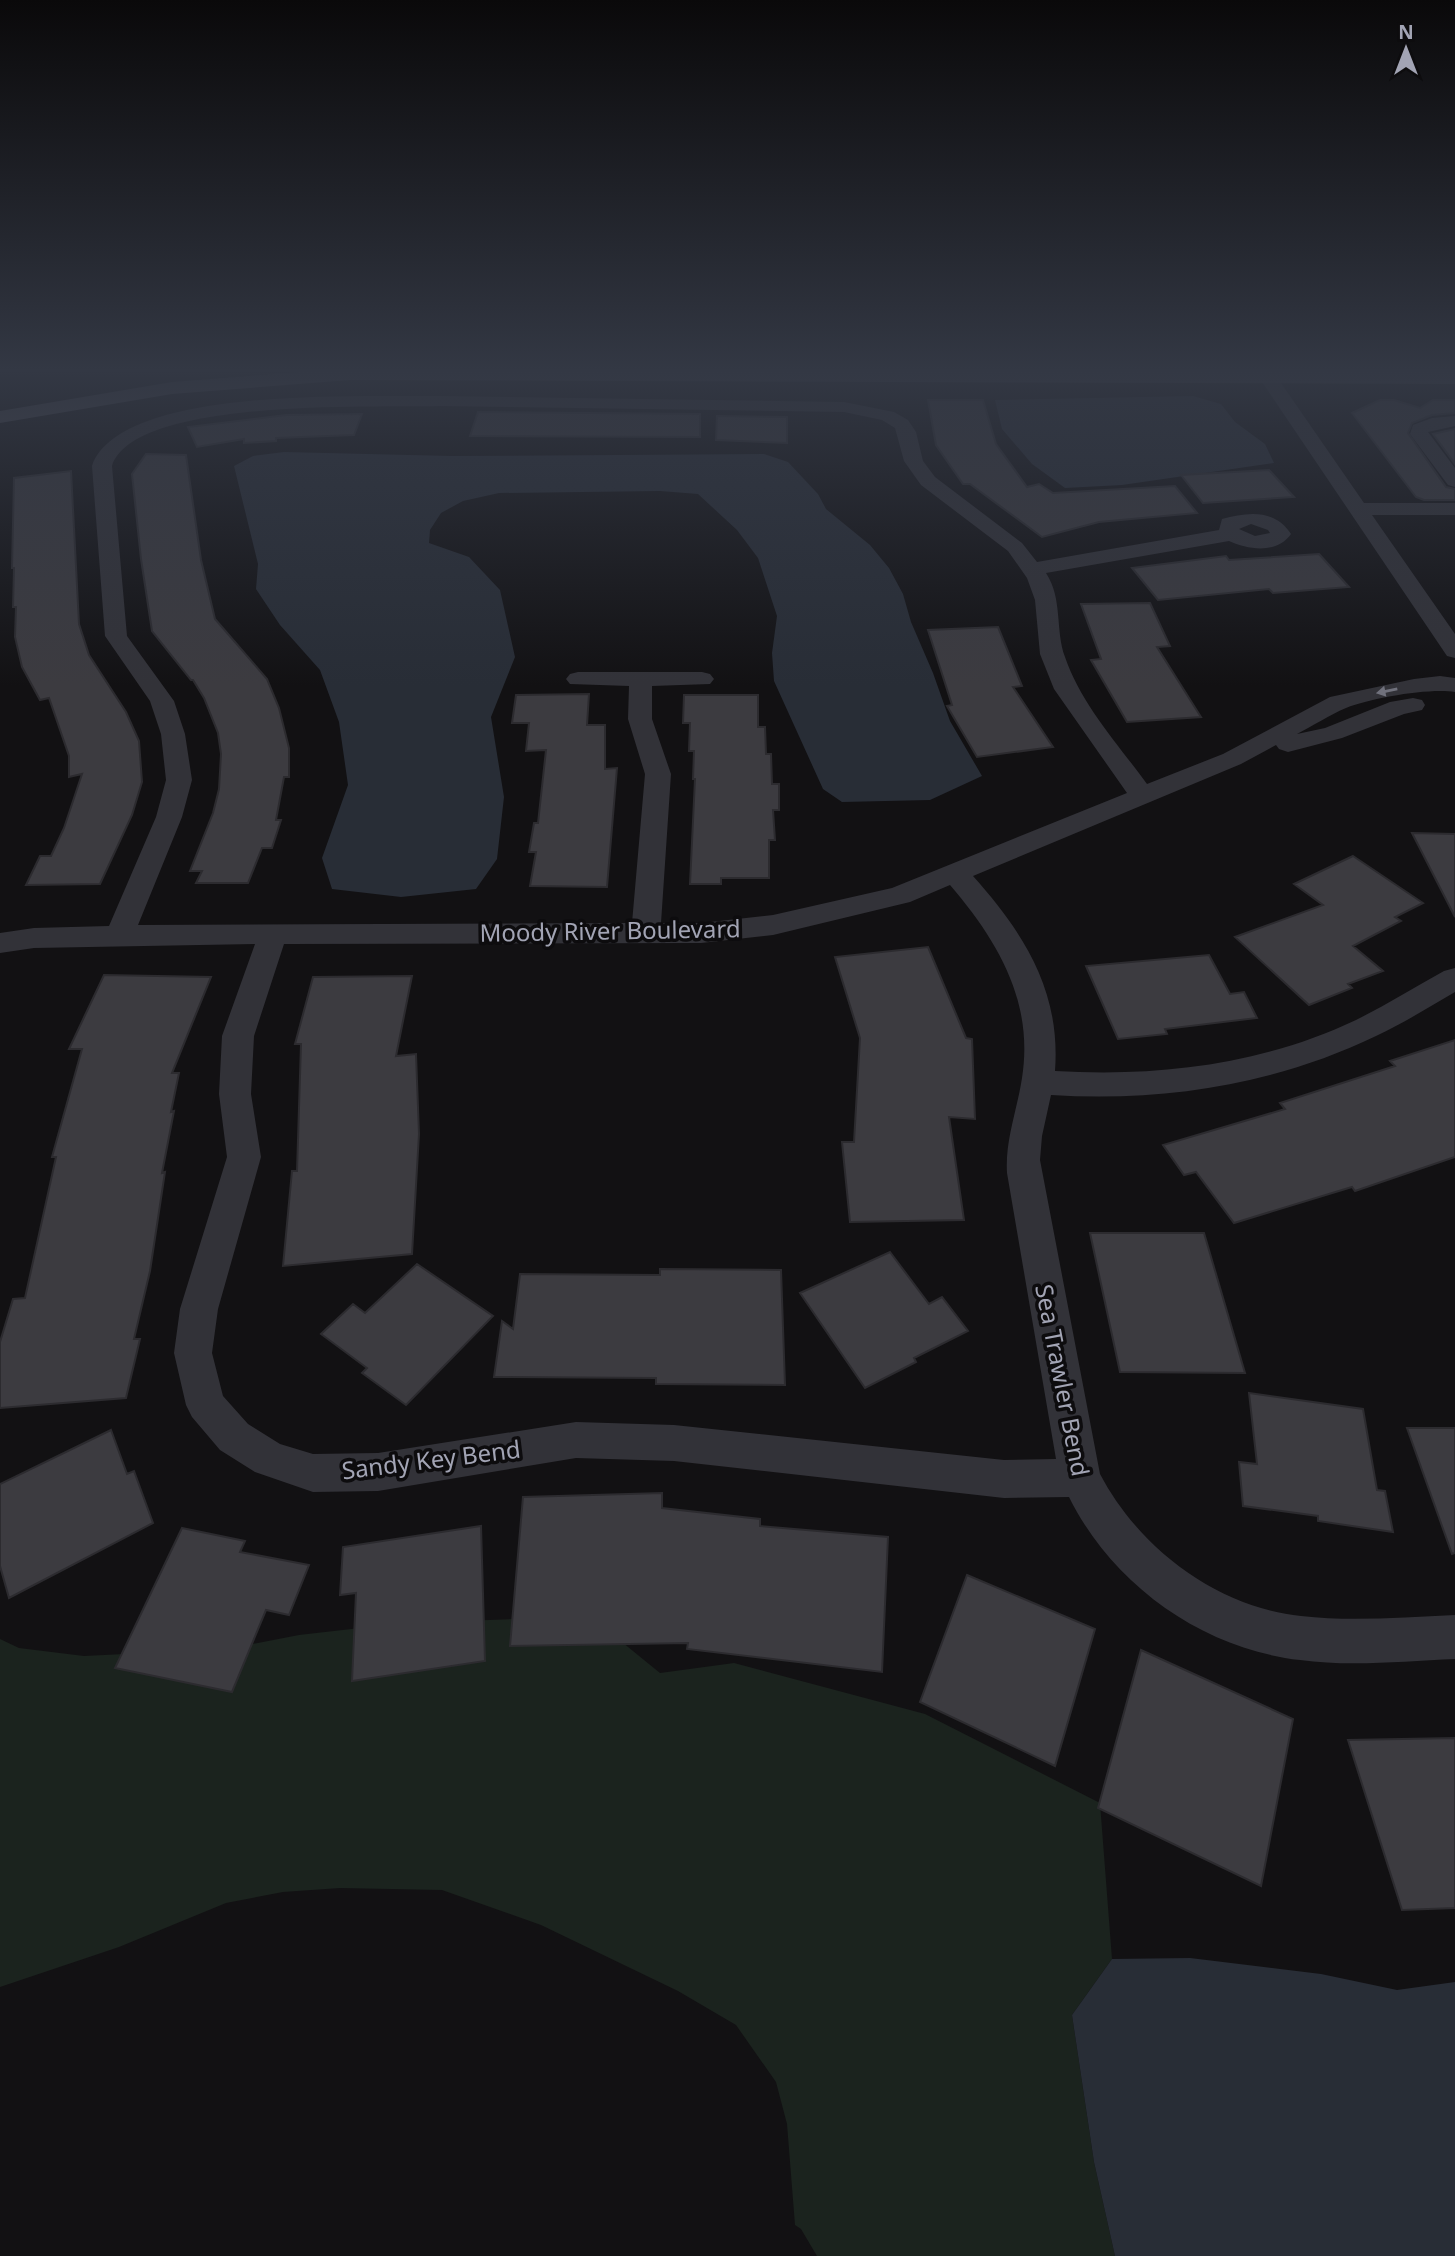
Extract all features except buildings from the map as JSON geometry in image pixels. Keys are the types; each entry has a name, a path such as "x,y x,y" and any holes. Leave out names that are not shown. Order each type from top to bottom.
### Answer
{"street":[{"path":"103,475 116,636 162,701 173,734 179,780 169,817 120,935"},
{"path":"924,475 1015,547 1038,577 1046,600 1052,654 1066,689 1143,796"},
{"path":"1334,475 1455,650"},
{"path":"1360,513 1455,509"},
{"path":"1360,513 1455,517"},
{"path":"1032,569 1231,534"},
{"path":"578,679 702,679"},
{"path":"641,679 639,717 658,774 646,933"},
{"name":"Moody River Boulevard","path":"0,943 34,938 120,935 701,933 773,925 900,895 1232,759 1339,702 1414,686 1440,683 1455,685"},
{"name":"Moody River Boulevard","path":"1232,759 1333,733 1399,707 1455,703"},
{"path":"1310,719 1333,733"},
{"name":"Sea Trawler Bend","path":"955,873 1008,937 1026,975 1038,1019 1040,1042 1037,1082 1025,1129 1022,1159 1080,1478 1103,1518 1125,1545 1181,1594 1215,1613 1279,1635 1306,1639 1455,1637"},
{"name":"Sandy Key Bend","path":"273,934 238,1036 235,1094 244,1157 198,1309 193,1353 205,1405 233,1437 269,1459 313,1473 378,1472 576,1440 674,1443 1004,1479 1080,1478"},
{"path":"1037,1082 1099,1087 1142,1086 1196,1080 1241,1071 1328,1044 1367,1027 1455,978"}],"shaded area":[{"path":"236,475 800,475 818,494 826,509 870,545 889,568 903,594 911,622 950,721 982,776 930,800 842,802 823,789 774,681 772,653 777,616 758,558 737,530 698,494 660,491 499,493 463,501 441,513 430,530 429,543 469,557 500,590 515,657 491,717 504,797 497,859 476,889 401,897 332,889 322,858 348,785 339,722 320,670 280,625 256,589 258,564"},
{"path":"1048,475 1189,475 1122,485 1065,488"},
{"path":"514,1619 617,1638 660,1673 734,1663 925,1714 1100,1803 1112,1959 1072,2015 1094,2162 1115,2256 817,2256 801,2229 795,2225 787,2124 776,2082 736,2025 678,1991 541,1925 442,1890 340,1888 283,1892 226,1903 119,1947 0,1987 0,1639 19,1648 84,1656 226,1649 299,1635 404,1623"},
{"path":"1190,1958 1321,1974 1397,1990 1455,1982 1455,2256 1115,2256 1094,2162 1072,2015 1112,1959"}]}
